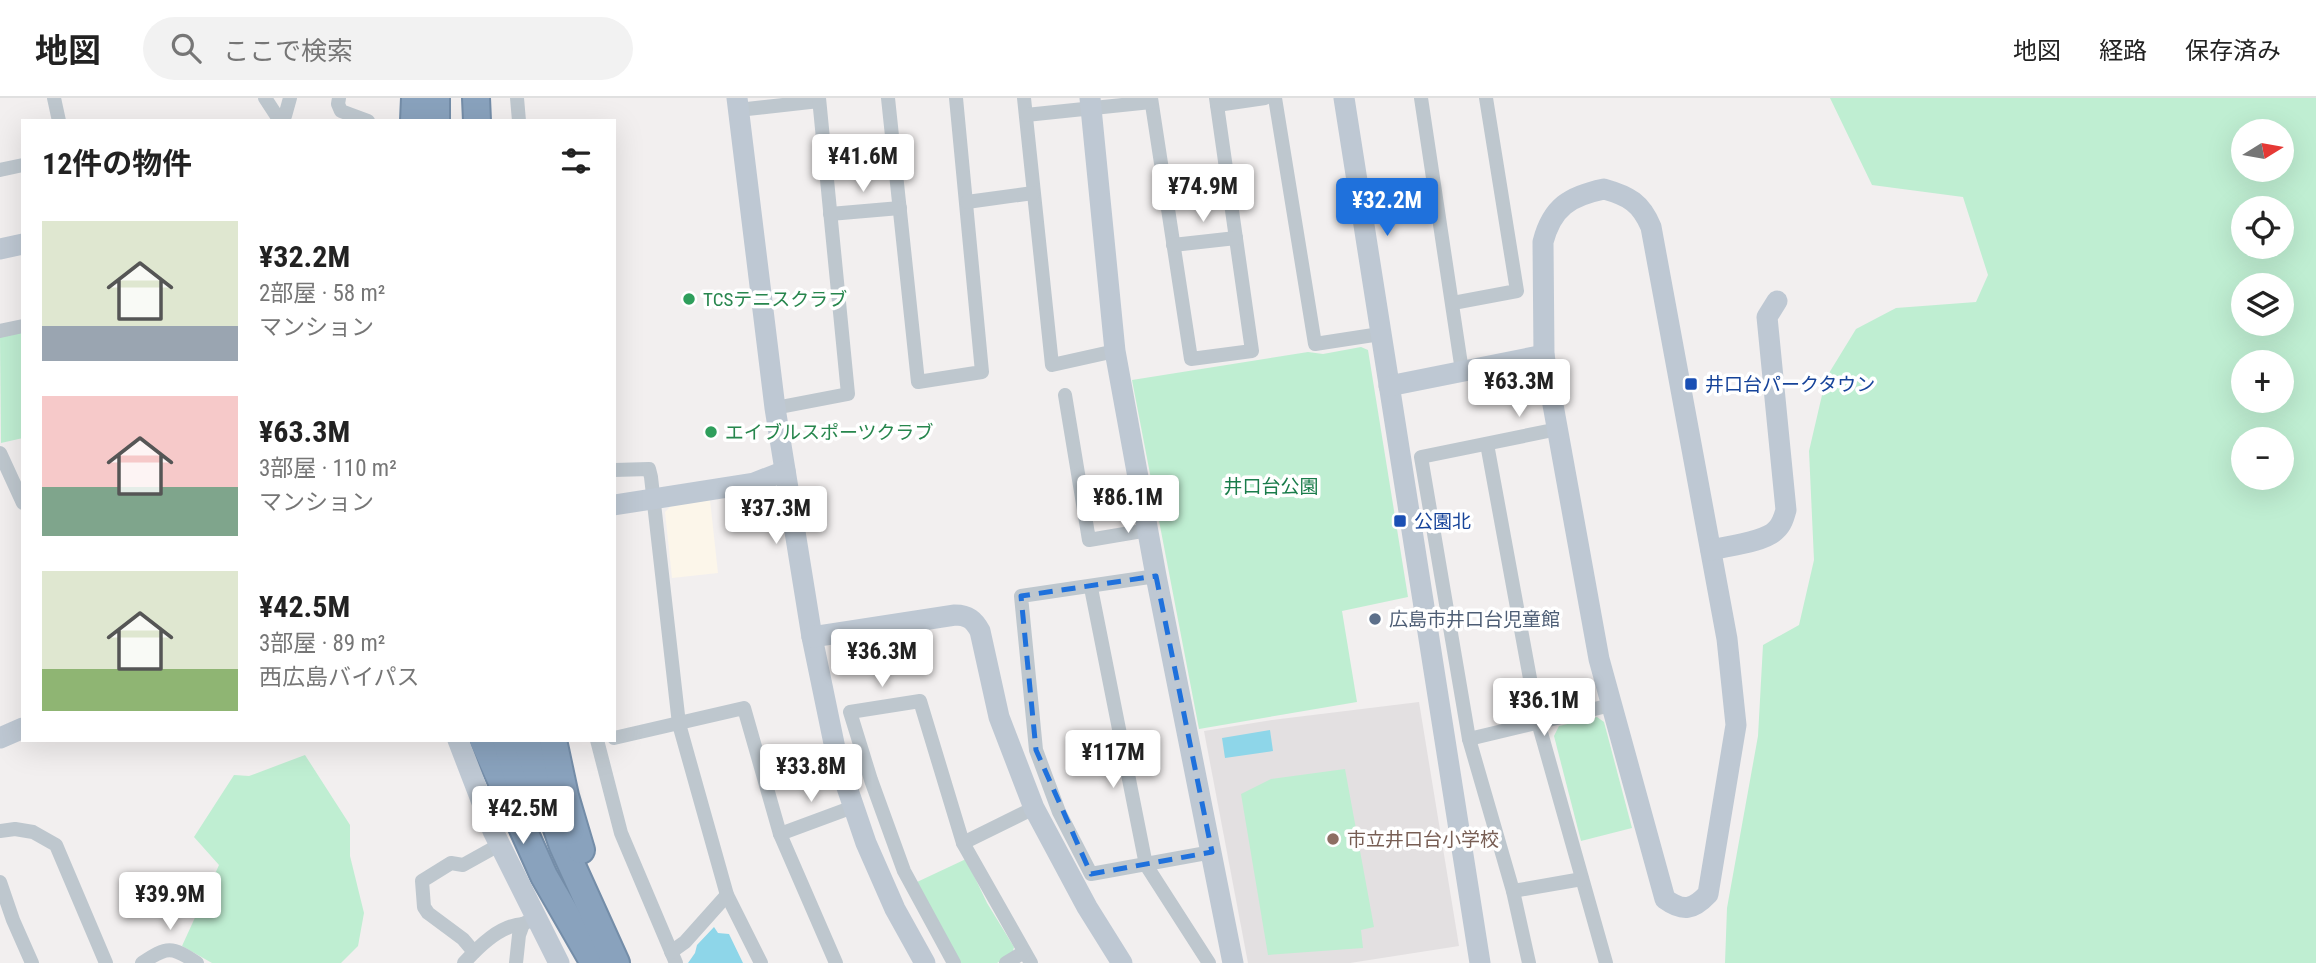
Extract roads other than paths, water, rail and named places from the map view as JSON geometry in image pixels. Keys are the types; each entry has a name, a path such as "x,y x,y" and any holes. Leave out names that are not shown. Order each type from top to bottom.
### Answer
{"highway":[{"path":"414,119 415,98"},
{"path":"436,98 436,119"},
{"path":"454,98 454,119"},
{"path":"475,98 477,119"},
{"path":"484,742 544,876 594,963"},
{"path":"507,742 528,809 594,963"},
{"path":"527,742 563,846 616,963"},
{"path":"553,742 565,796 588,873 629,963"}],"street":[{"path":"54,98 59,119"},
{"path":"265,98 279,119"},
{"path":"281,119 285,116 290,98"},
{"path":"339,98 341,111 363,119"},
{"path":"517,98 519,119"},
{"path":"905,98 888,99 918,382 982,372 956,98"},
{"path":"1024,98 1052,365 1115,351"},
{"path":"1026,115 1090,102 1151,100 1191,359 1252,351 1217,101 1265,98"},
{"path":"1275,98 1315,344 1380,334"},
{"path":"1344,98 1480,963"},
{"path":"1420,98 1462,370"},
{"path":"1453,303 1517,291 1486,98"},
{"path":"775,408 848,394 819,99 737,104 775,408 811,637 837,758 853,807 895,909 926,963"},
{"path":"1090,102 1115,351 1156,576 1233,963"},
{"path":"0,170 21,165"},
{"path":"1605,189 1622,194 1645,212 1651,227 1727,639 1736,724 1708,894 1698,904 1687,908 1676,907 1665,899 1599,659 1544,355 1543,242 1547,225 1567,201 1605,189"},
{"path":"967,202 1033,193"},
{"path":"830,214 900,208"},
{"path":"1173,245 1236,238"},
{"path":"0,249 21,244"},
{"path":"1711,550 1762,538 1776,531 1786,510 1767,317 1777,301"},
{"path":"0,331 21,326"},
{"path":"1389,386 1544,355"},
{"path":"1065,394 1090,541 1148,530"},
{"path":"1529,963 1513,891 1469,739 1420,457 1558,429"},
{"path":"1487,444 1538,722 1606,963"},
{"path":"0,453 21,499"},
{"path":"616,470 649,469 679,724 727,895 761,963"},
{"path":"616,491 653,492 754,483 785,471"},
{"path":"616,504 653,492"},
{"path":"1156,576 1021,597 1036,750 1059,812 1091,874 1212,852"},
{"path":"1091,587 1146,865 1209,963"},
{"path":"811,637 955,615 970,617 979,631 999,717 1034,808 1087,907 1122,963"},
{"path":"954,963 904,871 850,712 920,701 963,843 1028,957 1006,963"},
{"path":"1469,739 1611,705"},
{"path":"616,738 744,708 780,834 836,963"},
{"path":"0,738 21,729"},
{"path":"459,742 530,920 559,963"},
{"path":"600,742 621,833 674,957"},
{"path":"780,834 853,807"},
{"path":"963,843 1034,808"},
{"path":"0,831 15,829 33,832 56,845 106,963"},
{"path":"499,845 463,865 451,863 422,881 424,906 428,913 463,939 469,958 505,928 530,920"},
{"path":"1513,891 1582,879"},
{"path":"0,882 32,963"},
{"path":"674,957 727,895"},
{"path":"516,963 519,936 530,920"},
{"path":"142,963 158,952 170,949 179,951 197,963"}],"water":[{"path":"1270,730 1273,751 1225,758 1222,738"},
{"path":"714,927 718,933 729,934 743,963 688,963 697,945"}],"place":[{"name":"TCSテニスクラブ","path":"689,299"},
{"name":"井口台パークタウン","path":"1691,384"},
{"name":"エイブルスポーツクラブ","path":"711,432"},
{"name":"公園北","path":"1400,521"},
{"name":"広島市井口台児童館","path":"1375,619"},
{"name":"市立井口台小学校","path":"1333,839"}],"park label":[{"name":"井口台公園","path":"1271,486"}]}
